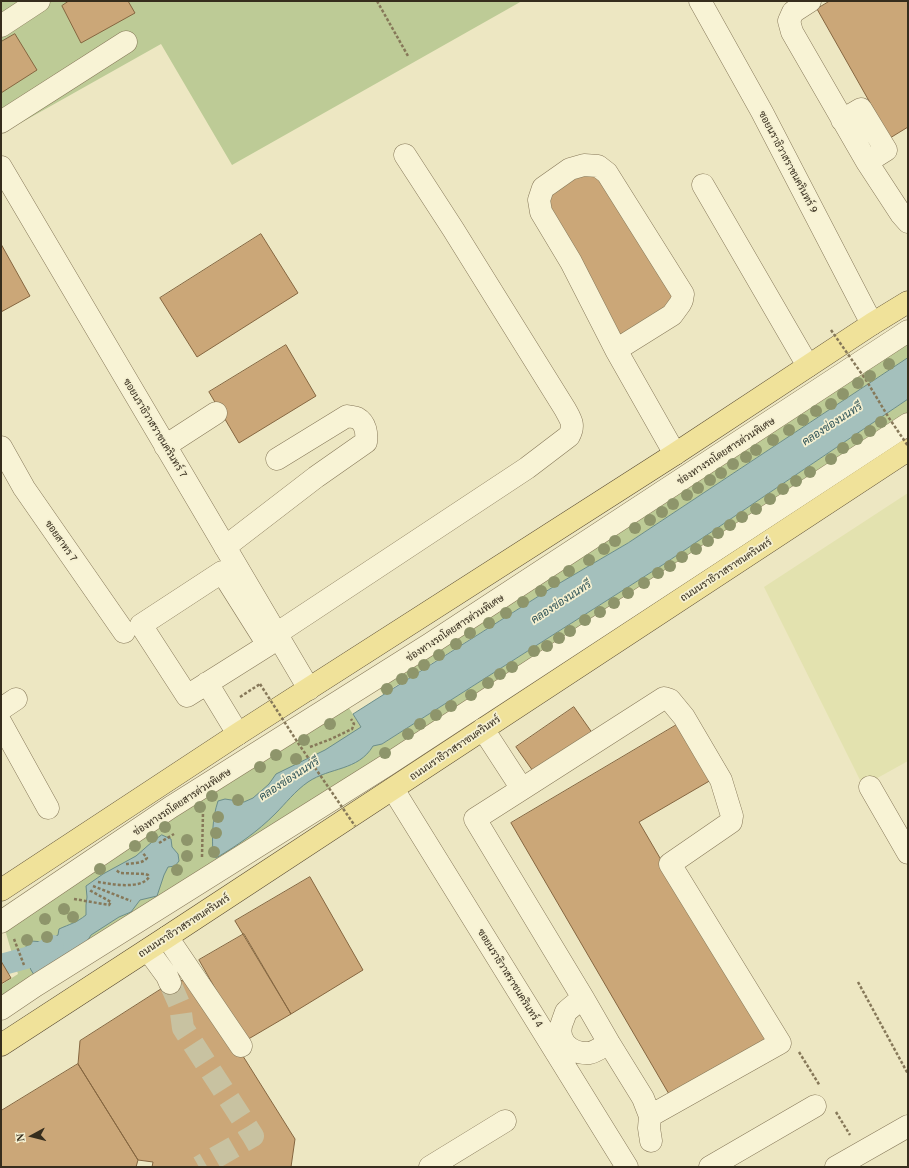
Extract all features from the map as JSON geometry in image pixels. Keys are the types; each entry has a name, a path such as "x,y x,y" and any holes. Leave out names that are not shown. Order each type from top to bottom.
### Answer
{"main road":[{"path":"1,890 238,734 675,454 872,324 908,302"},
{"name":"ถนนนราธิวาสราชนครินทร์","path":"1,1045 393,790 483,729 908,450"}],"street":[{"path":"1,26 39,1"},
{"name":"ซอยนราธิวาสราชนครินทร์ 9","path":"700,1 762,112 872,324"},
{"path":"810,1 794,12 789,21 792,32 867,162 901,214 908,222"},
{"path":"1,122 126,42"},
{"path":"276,634 527,468 569,436 572,430 572,421 565,409 405,155"},
{"path":"616,350 672,315 680,304 683,294 607,173 598,166 584,165 570,169 543,188 539,200 541,212 571,262 616,350 675,454"},
{"name":"ซอยนราธิวาสราชนครินทร์ 7","path":"1,167 309,689"},
{"path":"703,185 808,366"},
{"name":"ช่องทางรถโดยสารด่วนพิเศษ","path":"7,930 171,808 430,644 908,332"},
{"path":"165,446 216,413"},
{"path":"225,548 316,477 366,442 367,433 363,424 357,418 347,416 278,459"},
{"path":"1,1009 42,981 393,760 908,424"},
{"name":"ซอยสาทร 7","path":"1,447 24,488 124,632"},
{"path":"222,572 268,645 207,683 187,696 141,624 222,572"},
{"path":"207,683 238,734"},
{"path":"650,1116 780,1043 670,864 731,822 732,816 721,780 684,717 670,700 664,698 475,818 643,1098 650,1116 649,1128 651,1141"},
{"path":"1,723 48,808"},
{"path":"483,729 522,789"},
{"path":"870,787 908,853"},
{"name":"ซอยนราธิวาสราชนครินทร์ 4","path":"393,790 627,1167"},
{"path":"167,937 241,1046"},
{"path":"148,950 167,976 170,983"},
{"path":"583,998 566,1012 561,1023 560,1033 562,1040 569,1048 580,1052 591,1053 609,1043"},
{"path":"710,1167 815,1106"},
{"path":"430,1167 505,1121"},
{"path":"836,1167 908,1126"}],"path":[{"path":"377,1 408,56"},
{"path":"831,330 866,380 908,446"},
{"path":"260,684 298,743 355,826"},
{"path":"201,861 203,812"},
{"path":"158,844 171,835"},
{"path":"94,881 128,885 141,883 148,880 148,875 145,874 120,873 116,870 116,867 118,866 146,860 147,858 142,851 144,848"},
{"path":"68,898 109,905 111,902 90,891 89,885 134,902"},
{"path":"105,898 105,905"},
{"path":"7,930 25,970"},
{"path":"24,965 30,964"},
{"path":"858,982 908,1074"}],"green space":[{"path":"1,1 522,1 232,165 161,44 1,134"},
{"path":"908,338 908,358 628,543 553,587 383,694 378,686"},
{"path":"908,399 908,413 1,1007 1,985 18,974 3,923 345,702 373,745 382,744 664,564"},
{"path":"908,493 908,761 863,786 764,587"}],"water":[{"path":"908,358 908,399 664,564 382,744 373,746 360,760 343,768 316,777 308,782 299,789 268,821 240,843 216,858 213,856 213,828 218,801 225,799 244,802 253,798 269,784 276,774 325,750 361,727 353,714 553,587 628,543"},
{"path":"162,835 171,839 172,847 178,854 179,861 175,866 168,867 157,896 140,900 131,912 119,917 91,935 86,943 36,978 23,950 31,941 44,942 51,939 58,935 59,929 76,922 86,915 86,886 103,874 136,856"}],"building":[{"path":"69,1 128,1 135,13 81,43 62,6"},
{"path":"830,1 908,1 908,127 890,138 817,9"},
{"path":"15,34 37,70 1,93 1,42"},
{"path":"572,172 603,176 678,297 617,342 545,203"},
{"path":"261,234 298,293 197,357 160,298"},
{"path":"1,244 30,296 1,312"},
{"path":"286,345 316,396 239,443 209,392"},
{"path":"574,707 593,734 535,774 516,747"},
{"path":"685,720 718,776 639,822 769,1045 673,1101 511,823"},
{"path":"310,877 363,970 291,1014 235,921"},
{"path":"244,934 291,1014 245,1041 199,960"},
{"path":"1,961 11,978 1,984"},
{"path":"177,979 199,986 295,1139 291,1167 152,1167 153,1162 138,1160 78,1064 80,1041"},
{"path":"78,1064 138,1160 136,1167 1,1167 1,1111"}],"waterway":[{"name":"คลองช่องนนทรี","path":"4,964 37,955 53,946"}],"tunnel":[{"path":"170,983 180,1006 183,1028 253,1136 199,1167"}]}
